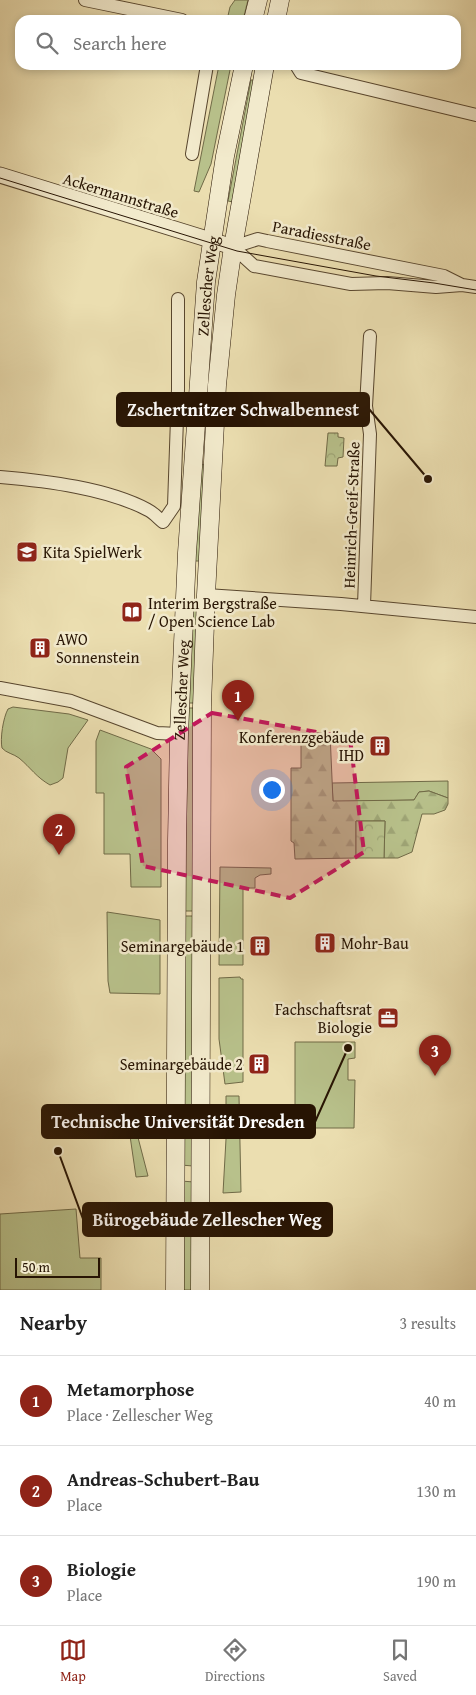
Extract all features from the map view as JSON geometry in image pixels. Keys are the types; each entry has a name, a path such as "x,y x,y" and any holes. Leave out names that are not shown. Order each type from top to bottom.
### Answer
{"main road":[{"path":"254,15 258,0"},
{"path":"277,15 280,0"},
{"name":"Zellescher Weg","path":"174,1290 179,734 187,553 206,282 226,156 243,70"},
{"name":"Zellescher Weg","path":"200,1290 202,706 217,385 233,247 264,70"}],"street":[{"path":"85,0 158,15"},
{"path":"192,154 206,70"},
{"path":"300,70 302,72 476,115"},
{"name":"Ackermannstraße","path":"0,175 233,247"},
{"name":"Paradiesstraße","path":"233,247 258,239 444,276 462,285"},
{"name":"Paradiesstraße","path":"233,247 254,266 351,284 387,283 436,287 462,285 476,287"},
{"name":"Zellescher Weg","path":"0,477 44,481 109,496 133,503 150,511 163,522 174,506 178,389 178,299"},
{"name":"Heinrich-Greif-Straße","path":"364,606 370,434 366,406 370,336"},
{"name":"Heinrich-Greif-Straße","path":"206,595 364,606 476,617"},
{"path":"0,688 71,701 158,733 179,734"}],"highlighted area":[{"path":"212,713 350,738 364,852 290,898 143,866 126,767"}],"green space":[{"path":"235,0 248,0 244,15 228,15 230,7"},
{"path":"218,70 230,70 211,164 199,192 194,191"},
{"path":"251,80 254,80 233,202 228,201"},
{"path":"328,433 338,433 338,437 344,438 343,457 338,458 337,466 325,466"},
{"path":"198,464 206,465 201,561 194,561"},
{"path":"191,598 198,604 196,703 188,703"},
{"path":"13,707 69,714 88,720 68,748 63,778 58,782 50,785 45,782 19,758 2,748 5,718 8,709"},
{"path":"188,708 196,708 195,911 183,911"},
{"path":"100,730 151,749 161,759 161,887 131,887 130,854 104,854 104,793 96,793 96,741"},
{"path":"301,733 330,733 333,801 414,800 419,792 429,791 448,798 445,810 434,814 422,814 412,852 398,858 384,858 385,821 356,821 356,858 295,859 294,843 291,841 291,768 301,768"},
{"path":"448,781 448,798 429,791 419,792 414,800 333,802 332,783"},
{"path":"356,821 385,821 384,858 356,858"},
{"path":"220,867 271,868 271,874 260,875 255,878 255,888 243,888 243,965 219,965"},
{"path":"107,912 160,920 160,994 110,993 108,981"},
{"path":"183,916 195,916 193,1166 181,1165"},
{"path":"240,977 243,979 243,1082 225,1084 219,1039 219,978"},
{"path":"295,1042 355,1042 355,1058 348,1059 348,1080 355,1080 354,1128 295,1128"},
{"path":"226,1096 239,1096 241,1192 223,1193"},
{"path":"135,1126 148,1176 136,1177 129,1129"},
{"path":"181,1181 194,1182 193,1290 181,1290"},
{"path":"76,1209 80,1258 101,1258 101,1290 0,1290 0,1214"}],"tram line":[{"path":"0,178 237,251 376,276 476,290"}],"place":[{"name":"Zschertnitzer Schwalbennest","path":"428,479"},
{"name":"Kita SpielWerk","path":"27,552"},
{"name":"Interim Bergstraße / Open Science Lab","path":"132,612"},
{"name":"AWO Sonnenstein","path":"40,648"},
{"name":"Metamorphose","path":"238,721"},
{"name":"Konferenzgebäude IHD","path":"380,746"},
{"name":"Andreas-Schubert-Bau","path":"59,855"},
{"name":"Mohr-Bau","path":"325,943"},
{"name":"Seminargebäude 1","path":"260,946"},
{"name":"Fachschaftsrat Biologie","path":"388,1018"},
{"name":"Technische Universität Dresden","path":"348,1048"},
{"name":"Seminargebäude 2","path":"259,1064"},
{"name":"Biologie","path":"435,1076"},
{"name":"Bürogebäude Zellescher Weg","path":"58,1151"}]}
